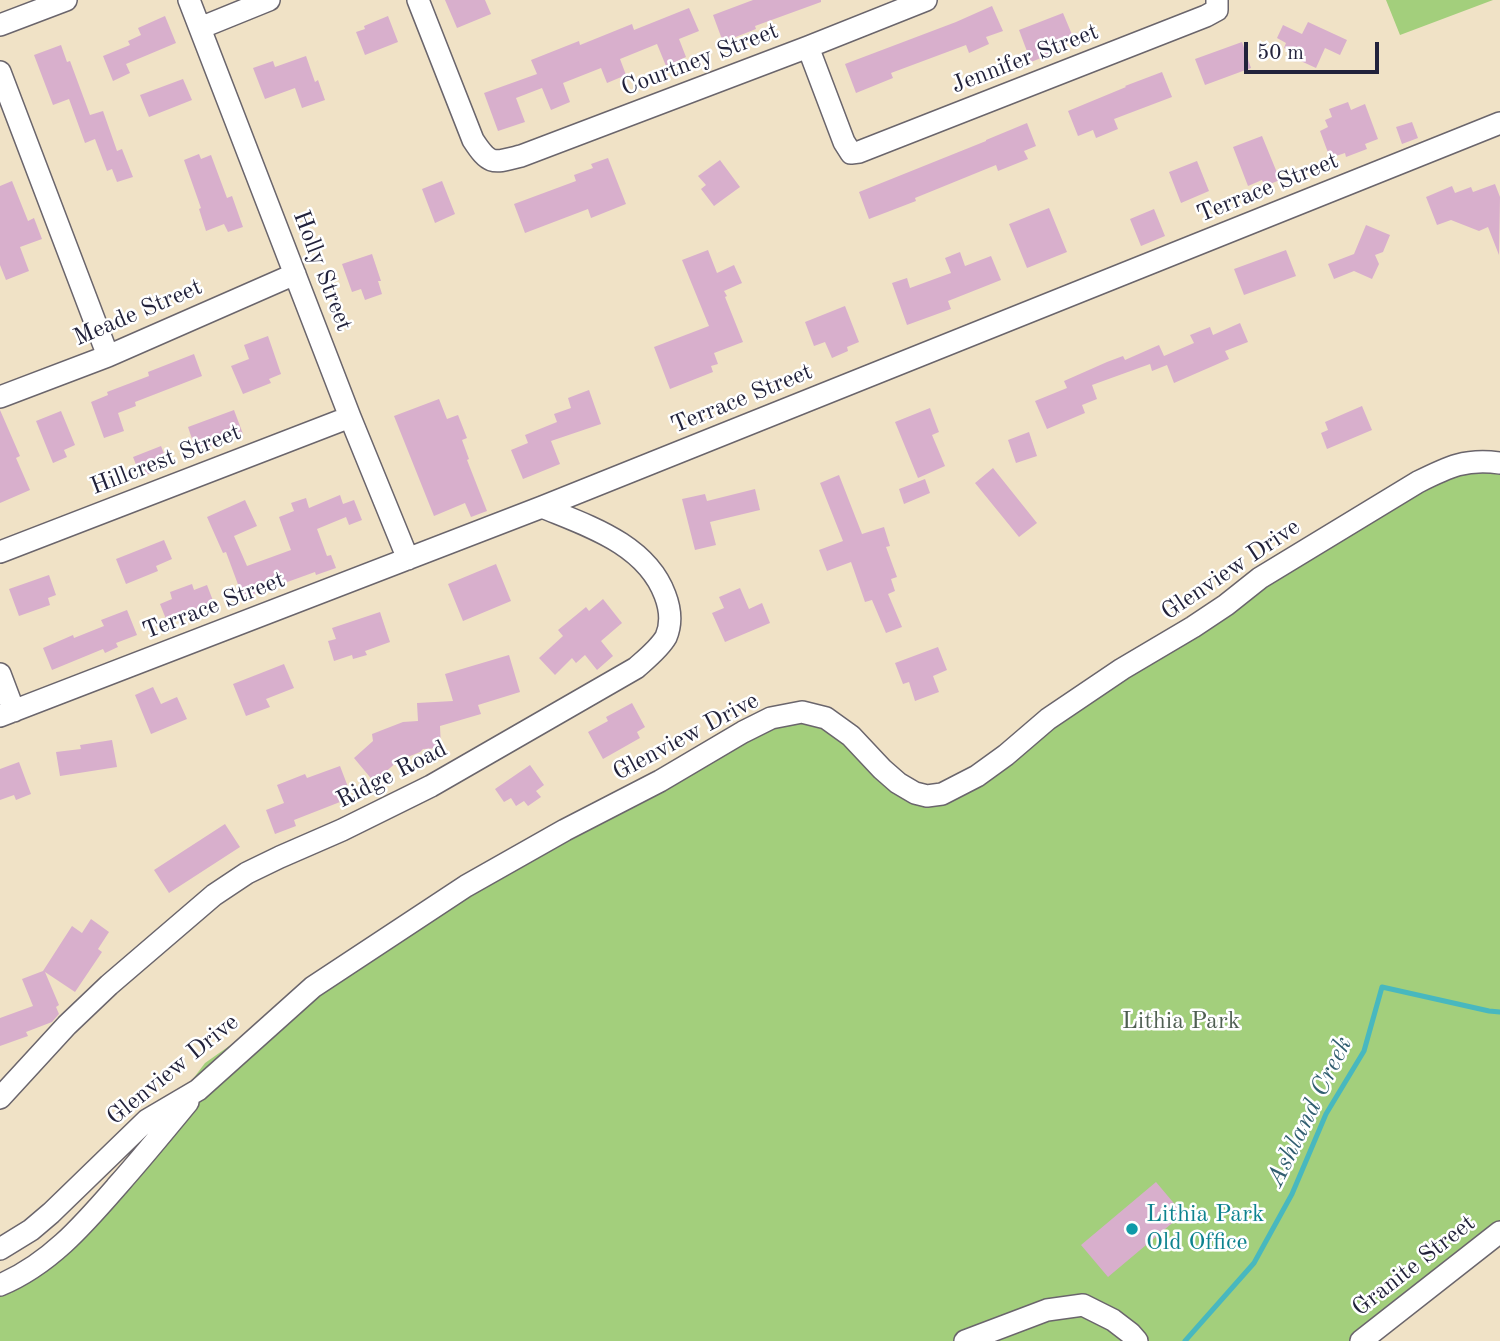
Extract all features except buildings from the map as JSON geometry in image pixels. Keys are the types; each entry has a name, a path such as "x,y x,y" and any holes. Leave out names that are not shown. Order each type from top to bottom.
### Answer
{"street":[{"path":"0,25 66,0"},
{"name":"Holly Street","path":"189,0 350,417 408,559"},
{"path":"200,28 269,0"},
{"name":"Courtney Street","path":"418,0 473,140 482,153 497,162 521,156 926,0"},
{"name":"Jennifer Street","path":"808,47 844,142 851,153 1206,16 1217,5"},
{"path":"0,72 108,356"},
{"name":"Terrace Street","path":"7,713 542,507 1500,123"},
{"name":"Meade Street","path":"0,397 108,356 295,274"},
{"name":"Hillcrest Street","path":"0,552 350,417"},
{"name":"Glenview Drive","path":"0,1249 31,1230 51,1213 147,1121 198,1090 313,987 353,959 466,886 565,830 660,781 743,732 771,718 802,712 826,718 851,736 898,783 915,793 927,796 942,794 977,776 1048,719 1122,669 1194,627 1260,578 1418,482 1462,463 1482,460 1500,463"},
{"name":"Ridge Road","path":"0,1098 109,985 214,895 247,873 342,830 468,766 636,668 658,648 666,636 670,620 668,603 660,582 648,566 634,552 601,532 542,507"},
{"path":"0,674 7,713"},
{"path":"0,1285 27,1271 76,1233 198,1090"},
{"name":"Granite Street","path":"1375,1336 1500,1232"},
{"path":"965,1341 1047,1310 1083,1306 1113,1320 1137,1341"}],"green space":[{"path":"1386,0 1493,0 1400,35"},
{"name":"Lithia Park","path":"1500,463 1500,1232 1361,1341 0,1341 0,1275 37,1255 70,1229 155,1129 205,1063 353,959 466,886 802,712 927,796 1418,482"}],"waterway":[{"name":"Ashland Creek","path":"1185,1341 1254,1263 1292,1194 1326,1114 1364,1051 1382,987 1500,1012"}],"place":[{"name":"Lithia Park Old Office","path":"1132,1229"}]}
